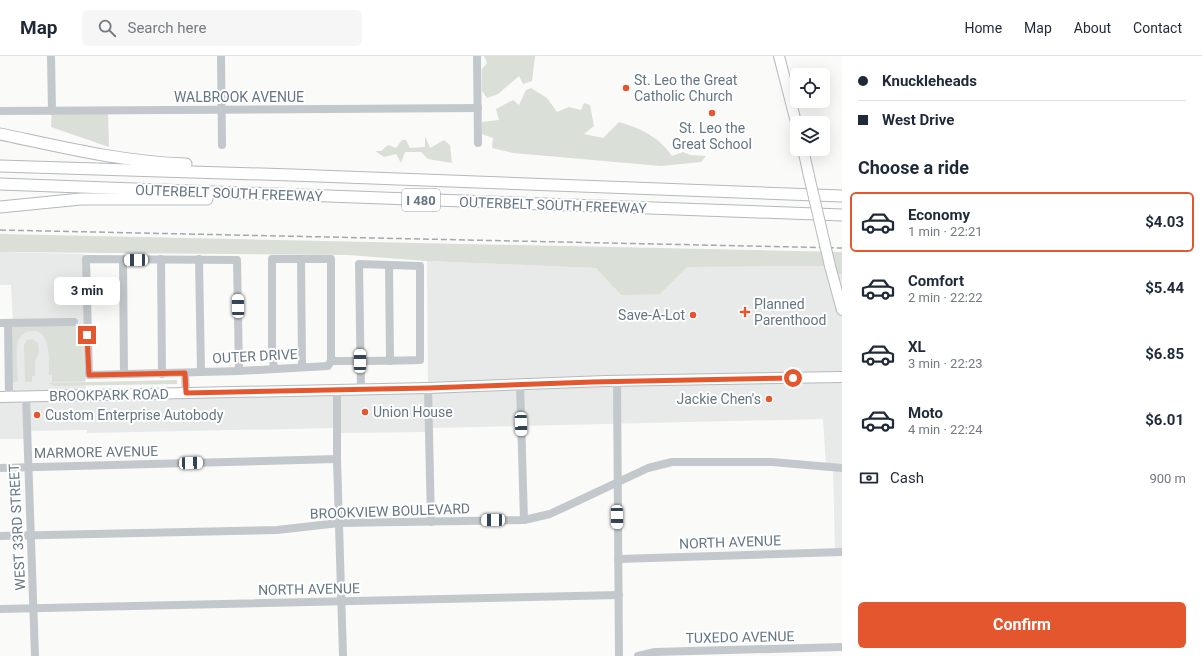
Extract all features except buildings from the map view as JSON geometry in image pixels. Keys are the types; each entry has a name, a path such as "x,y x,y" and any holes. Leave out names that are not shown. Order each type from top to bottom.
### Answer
{"highway":[{"path":"0,134 135,161 247,167 292,175"},
{"name":"OUTERBELT SOUTH FREEWAY","path":"0,166 292,175 842,196"},
{"name":"OUTERBELT SOUTH FREEWAY","path":"0,184 842,215"},
{"path":"0,207 81,199 225,199 286,195"}],"main road":[{"path":"779,56 794,116"},
{"path":"805,156 830,266 842,310"},
{"name":"BROOKPARK ROAD","path":"5,397 428,388 617,381 842,377"}],"street":[{"path":"51,56 52,111"},
{"path":"221,56 222,145"},
{"path":"477,56 478,143"},
{"name":"WALBROOK AVENUE","path":"0,111 222,111 478,108"},
{"name":"OUTER DRIVE","path":"123,260 86,259 89,375 162,374 328,366 331,361 420,360 420,266 389,265"},
{"path":"161,259 162,374"},
{"path":"124,374 123,260 161,259 237,260 239,371"},
{"path":"199,259 201,372"},
{"path":"301,259 302,367"},
{"path":"274,369 272,351 272,260 331,259 331,361"},
{"path":"361,389 360,264 389,265 390,361"},
{"path":"5,397 4,323 74,322"},
{"path":"185,373 186,393"},
{"path":"617,381 620,656"},
{"path":"520,384 524,520"},
{"path":"428,388 431,522"},
{"path":"337,389 337,459 343,656"},
{"name":"WEST 33RD STREET","path":"26,397 27,467 35,656"},
{"name":"MARMORE AVENUE","path":"0,468 337,459"},
{"name":"BROOKVIEW BOULEVARD","path":"0,536 277,530 339,523 524,520 550,514 581,501 648,468 672,462 772,462 842,468"},
{"name":"NORTH AVENUE","path":"618,558 842,552"},
{"name":"NORTH AVENUE","path":"0,609 619,595"},
{"name":"TUXEDO AVENUE","path":"638,656 655,652 842,647"}],"shaded area":[{"path":"484,56 535,56 532,81 523,84 519,76 498,94 487,98 482,91 482,69 487,63"},
{"path":"531,88 547,98 557,112 569,107 581,110 584,103 590,105 594,126 584,134 603,138 619,122 635,127 649,134 667,149 672,156 683,152 690,155 706,156 701,162 661,166 513,153 492,148 493,138 482,134 482,122 499,120 496,109 513,100 519,105 526,90"},
{"path":"52,111 108,111 109,147 51,127"},
{"path":"425,136 430,148 444,140 450,145 452,163 428,159 421,152 405,152 401,163 396,154 384,157 375,151 381,151 388,145 396,148 402,140 406,140 410,148 425,147"},
{"path":"0,234 842,252 842,274 832,274 830,266 687,267 660,294 621,295 596,268 427,261 348,255 0,252"},
{"path":"0,252 84,254 86,395 428,388 427,261 596,268 621,295 687,267 830,266 832,274 842,274 842,552 835,552 833,467 826,466 823,419 429,428 429,432 337,433 337,428 87,433 87,430 27,431 27,439 0,439 0,397 9,397 13,322 11,285 0,285"},
{"path":"82,324 85,381 52,382 52,375 49,375 49,355 46,340 37,331 30,331 23,334 18,341 18,381 10,383 8,326"},
{"path":"32,339 38,343 39,352 35,362 35,376 32,376 32,382 25,382 24,345 27,340"},
{"path":"177,380 177,384 54,386 49,383"}],"railway":[{"path":"0,230 842,248"}],"place":[{"name":"St. Leo the Great Catholic Church","path":"626,88"},
{"name":"St. Leo the Great School","path":"712,113"},
{"name":"Planned Parenthood","path":"745,312"},
{"name":"Save-A-Lot","path":"693,315"},
{"name":"Jackie Chen's","path":"769,399"},
{"name":"Union House","path":"365,412"},
{"name":"Custom Enterprise Autobody","path":"37,415"}],"route":[{"path":"87,335 89,375 185,373 186,393 793,378"}]}
